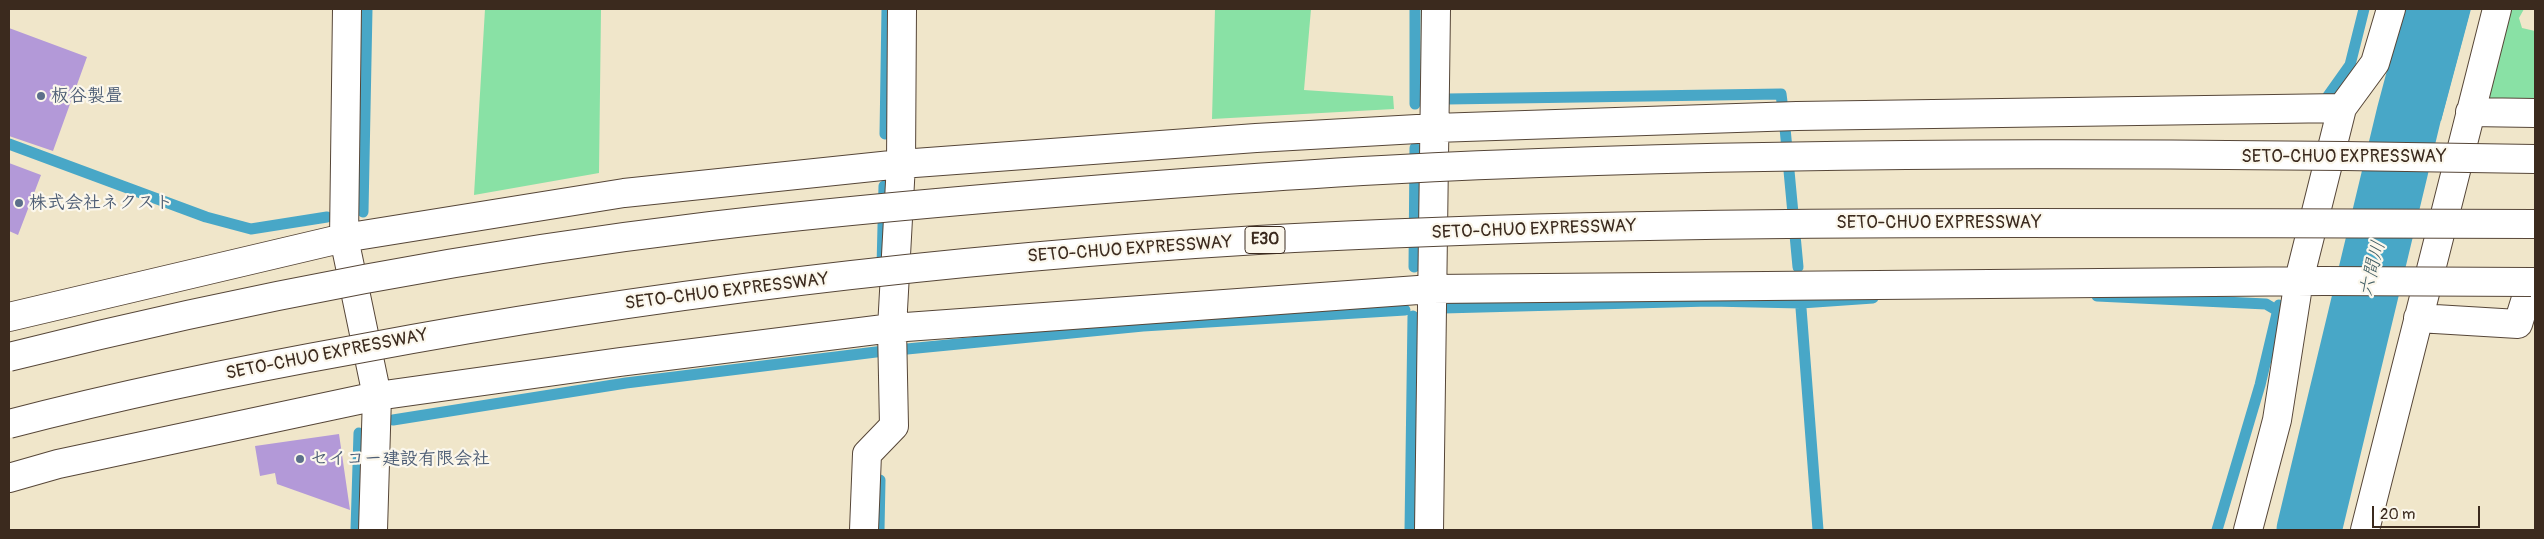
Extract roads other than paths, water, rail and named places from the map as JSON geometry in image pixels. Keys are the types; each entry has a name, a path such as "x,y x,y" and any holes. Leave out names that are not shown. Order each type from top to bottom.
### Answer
{"main road":[{"path":"347,9 344,238 377,396 373,530"},
{"path":"864,530 867,454 894,426 892,328 901,164 902,9"},
{"path":"1429,530 1436,9"},
{"path":"2248,530 2311,280 2342,108 2375,63 2391,9"},
{"path":"2365,530 2497,9"},
{"path":"9,317 344,238 624,193 901,164 1246,139 1435,128 1797,116 2342,108"},
{"path":"2470,112 2535,113"},
{"name":"SETO-CHUO EXPRESSWAY","path":"9,357 252,301 480,259 707,226 979,198 1257,178 1555,162 1809,156 2352,156 2535,159"},
{"name":"SETO-CHUO EXPRESSWAY","path":"9,424 265,366 490,324 714,292 994,261 1257,240 1535,229 1810,223 2535,224"},
{"path":"9,478 58,464 377,396 620,362 892,328 1432,289 2311,280 2533,282 2518,324 2418,318"}],"water":[{"path":"2418,9 2471,9 2441,121 2386,118"}],"waterway":[{"path":"363,212 367,9"},
{"path":"885,134 887,9"},
{"path":"1415,9 1415,104"},
{"path":"2328,96 2350,65 2364,9"},
{"name":"六間川","path":"2309,530 2409,114 2437,9"},
{"path":"1447,99 1781,94 1782,102"},
{"path":"1785,128 1798,267"},
{"path":"9,144 206,217 251,229 327,217"},
{"path":"1414,267 1415,148"},
{"path":"882,267 884,186"},
{"path":"1800,295 1818,530"},
{"path":"2097,296 2266,304 2278,311"},
{"path":"1443,308 1710,301 1801,303 1873,298"},
{"path":"2217,530 2260,385 2279,305"},
{"path":"907,349 1143,326 1405,310"},
{"path":"1410,530 1413,316"},
{"path":"393,420 626,383 884,351"},
{"path":"356,530 359,433"},
{"path":"879,530 880,480"}],"place":[{"name":"板谷製畳","path":"41,96"},
{"name":"株式会社ネクスト","path":"19,203"},
{"name":"セイコー建設有限会社","path":"300,459"}]}
